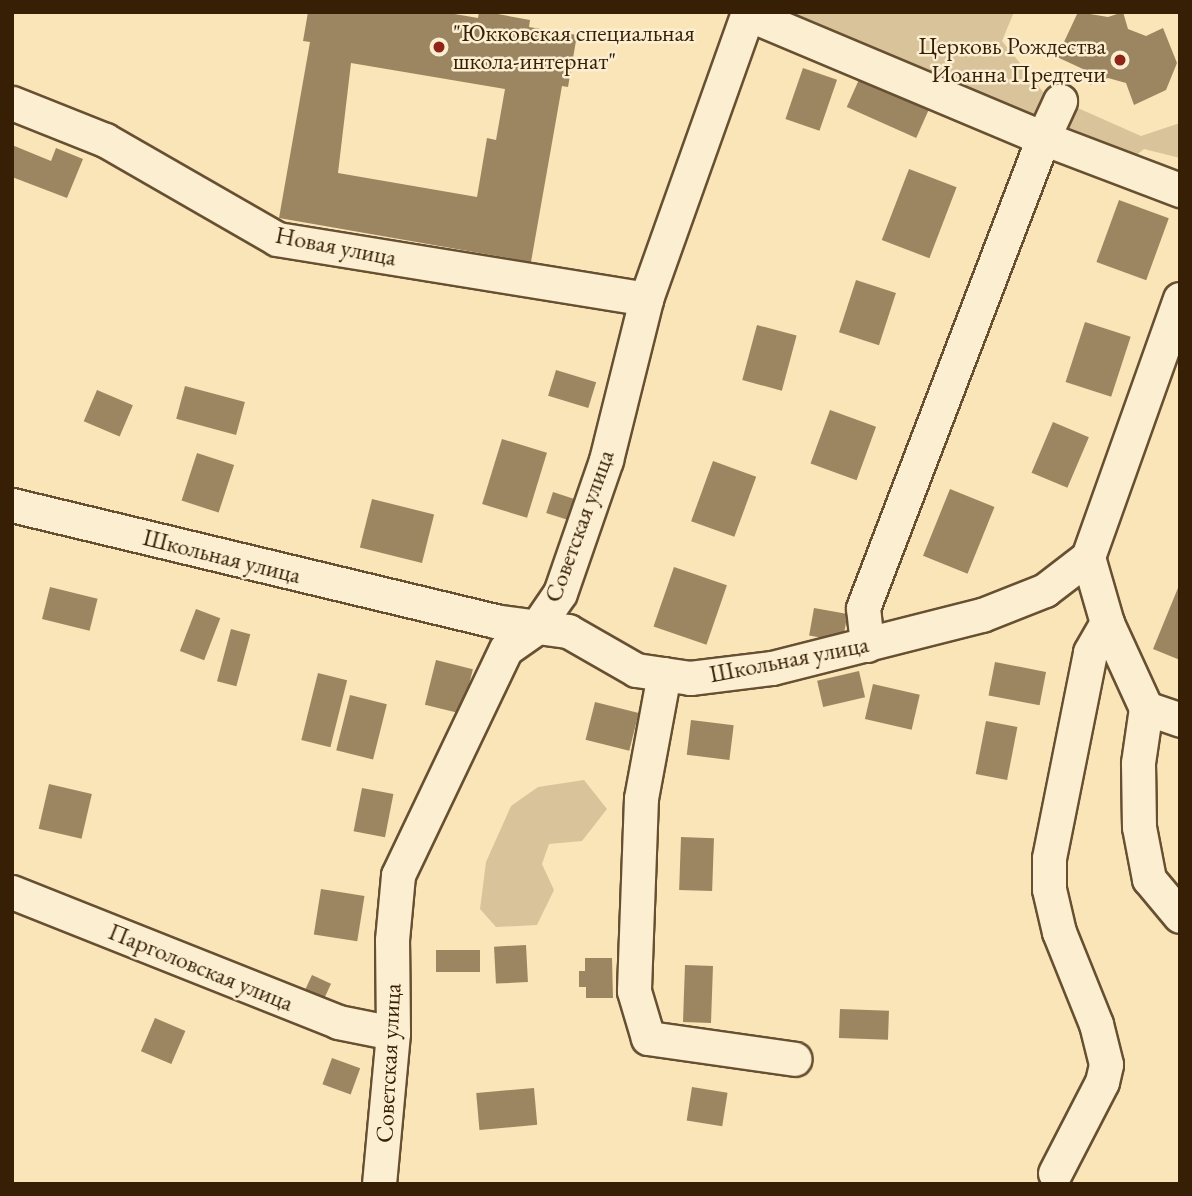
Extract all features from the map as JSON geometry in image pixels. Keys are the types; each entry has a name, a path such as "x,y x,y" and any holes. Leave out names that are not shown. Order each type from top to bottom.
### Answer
{"street":[{"path":"748,13 1043,138 1171,181"},
{"name":"Советская улица","path":"379,1184 393,1033 392,940 398,875 506,649 537,628 560,593 607,460 646,299 748,13"},
{"path":"867,645 863,608 1059,101"},
{"name":"Новая улица","path":"12,103 105,140 277,239 646,299"},
{"path":"1180,299 1088,557 1107,623 1146,708 1138,763 1139,827 1150,879 1180,916"},
{"name":"Школьная улица","path":"12,505 537,628 568,631 636,670 690,678 772,668 982,615 1045,590 1088,557"},
{"path":"1055,1173 1102,1082 1106,1064 1096,1024 1059,932 1049,889 1049,858 1090,652 1107,623"},
{"path":"664,674 641,798 634,991 648,1038 795,1059"},
{"path":"1146,708 1180,720"},
{"name":"Парголовская улица","path":"12,892 338,1022 393,1033"}],"shaded area":[{"path":"775,12 1014,12 1002,41 1044,93 1141,136 1180,123 1180,158 1144,149 1130,160"},
{"path":"584,780 607,809 582,841 549,844 542,864 554,890 537,925 496,927 480,909 486,862 511,806 538,787"}],"building":[{"path":"308,12 443,12 478,18 479,12 487,12 530,20 529,27 577,35 568,87 562,86 531,262 279,218 310,42 303,41","holes":["351,63 505,89 496,140 487,138 477,197 338,173"]},
{"name":"Церковь Рождества Иоанна Предтечи","path":"1078,12 1108,17 1123,12 1128,29 1146,36 1163,28 1177,63 1166,90 1134,105 1126,83 1108,78 1090,85 1085,70 1057,57"},
{"path":"803,68 837,80 819,131 785,119"},
{"path":"861,75 930,106 916,138 847,107"},
{"path":"12,145 51,161 56,148 83,159 67,198 12,177"},
{"path":"909,169 957,187 929,258 882,240"},
{"path":"1119,200 1169,218 1146,280 1096,262"},
{"path":"856,280 896,293 879,345 839,332"},
{"path":"1085,322 1131,337 1111,397 1066,382"},
{"path":"757,325 797,336 782,391 742,380"},
{"path":"556,370 596,382 588,408 548,396"},
{"path":"185,386 245,402 236,435 176,419"},
{"path":"97,390 133,405 120,437 84,421"},
{"path":"830,410 876,427 857,480 811,464"},
{"path":"1053,422 1089,437 1067,488 1032,473"},
{"path":"502,439 547,453 527,518 482,504"},
{"path":"197,453 234,465 219,513 182,501"},
{"path":"713,461 756,477 734,537 691,521"},
{"path":"950,489 995,507 968,574 923,556"},
{"path":"553,492 580,501 573,522 546,513"},
{"path":"372,499 434,514 422,563 360,548"},
{"path":"674,567 727,585 706,645 653,627"},
{"path":"1180,583 1180,660 1153,649"},
{"path":"50,587 98,599 90,631 42,619"},
{"path":"814,608 847,614 843,641 809,636"},
{"path":"196,609 220,618 204,660 180,651"},
{"path":"231,629 250,634 236,686 217,681"},
{"path":"436,660 473,669 462,714 425,705"},
{"path":"995,662 1046,672 1040,705 989,695"},
{"path":"859,671 865,697 823,707 817,681"},
{"path":"318,673 347,680 330,747 301,740"},
{"path":"873,684 920,695 912,730 865,719"},
{"path":"350,695 387,704 373,759 336,750"},
{"path":"595,702 639,713 629,751 586,740"},
{"path":"691,720 734,725 729,760 687,755"},
{"path":"986,721 1017,727 1007,780 976,774"},
{"path":"49,784 92,794 82,839 39,829"},
{"path":"362,788 393,794 385,837 354,831"},
{"path":"681,837 714,838 712,891 679,890"},
{"path":"321,889 364,896 357,941 314,934"},
{"path":"526,945 528,982 496,984 494,947"},
{"path":"436,950 480,950 480,972 436,972"},
{"path":"585,958 612,958 613,998 586,998 586,987 579,987 579,971 585,971"},
{"path":"685,965 713,966 711,1023 683,1022"},
{"path":"312,975 331,984 319,1009 300,1000"},
{"path":"840,1009 889,1011 888,1040 839,1038"},
{"path":"155,1018 185,1031 171,1064 141,1051"},
{"path":"332,1058 360,1068 351,1095 322,1084"},
{"path":"692,1087 728,1093 722,1126 687,1121"},
{"path":"534,1088 537,1125 479,1130 476,1093"}],"place":[{"name":"\"Юкковская специальная школа-интернат\"","path":"439,47"},
{"name":"Церковь Рождества Иоанна Предтечи","path":"1120,60"}]}
